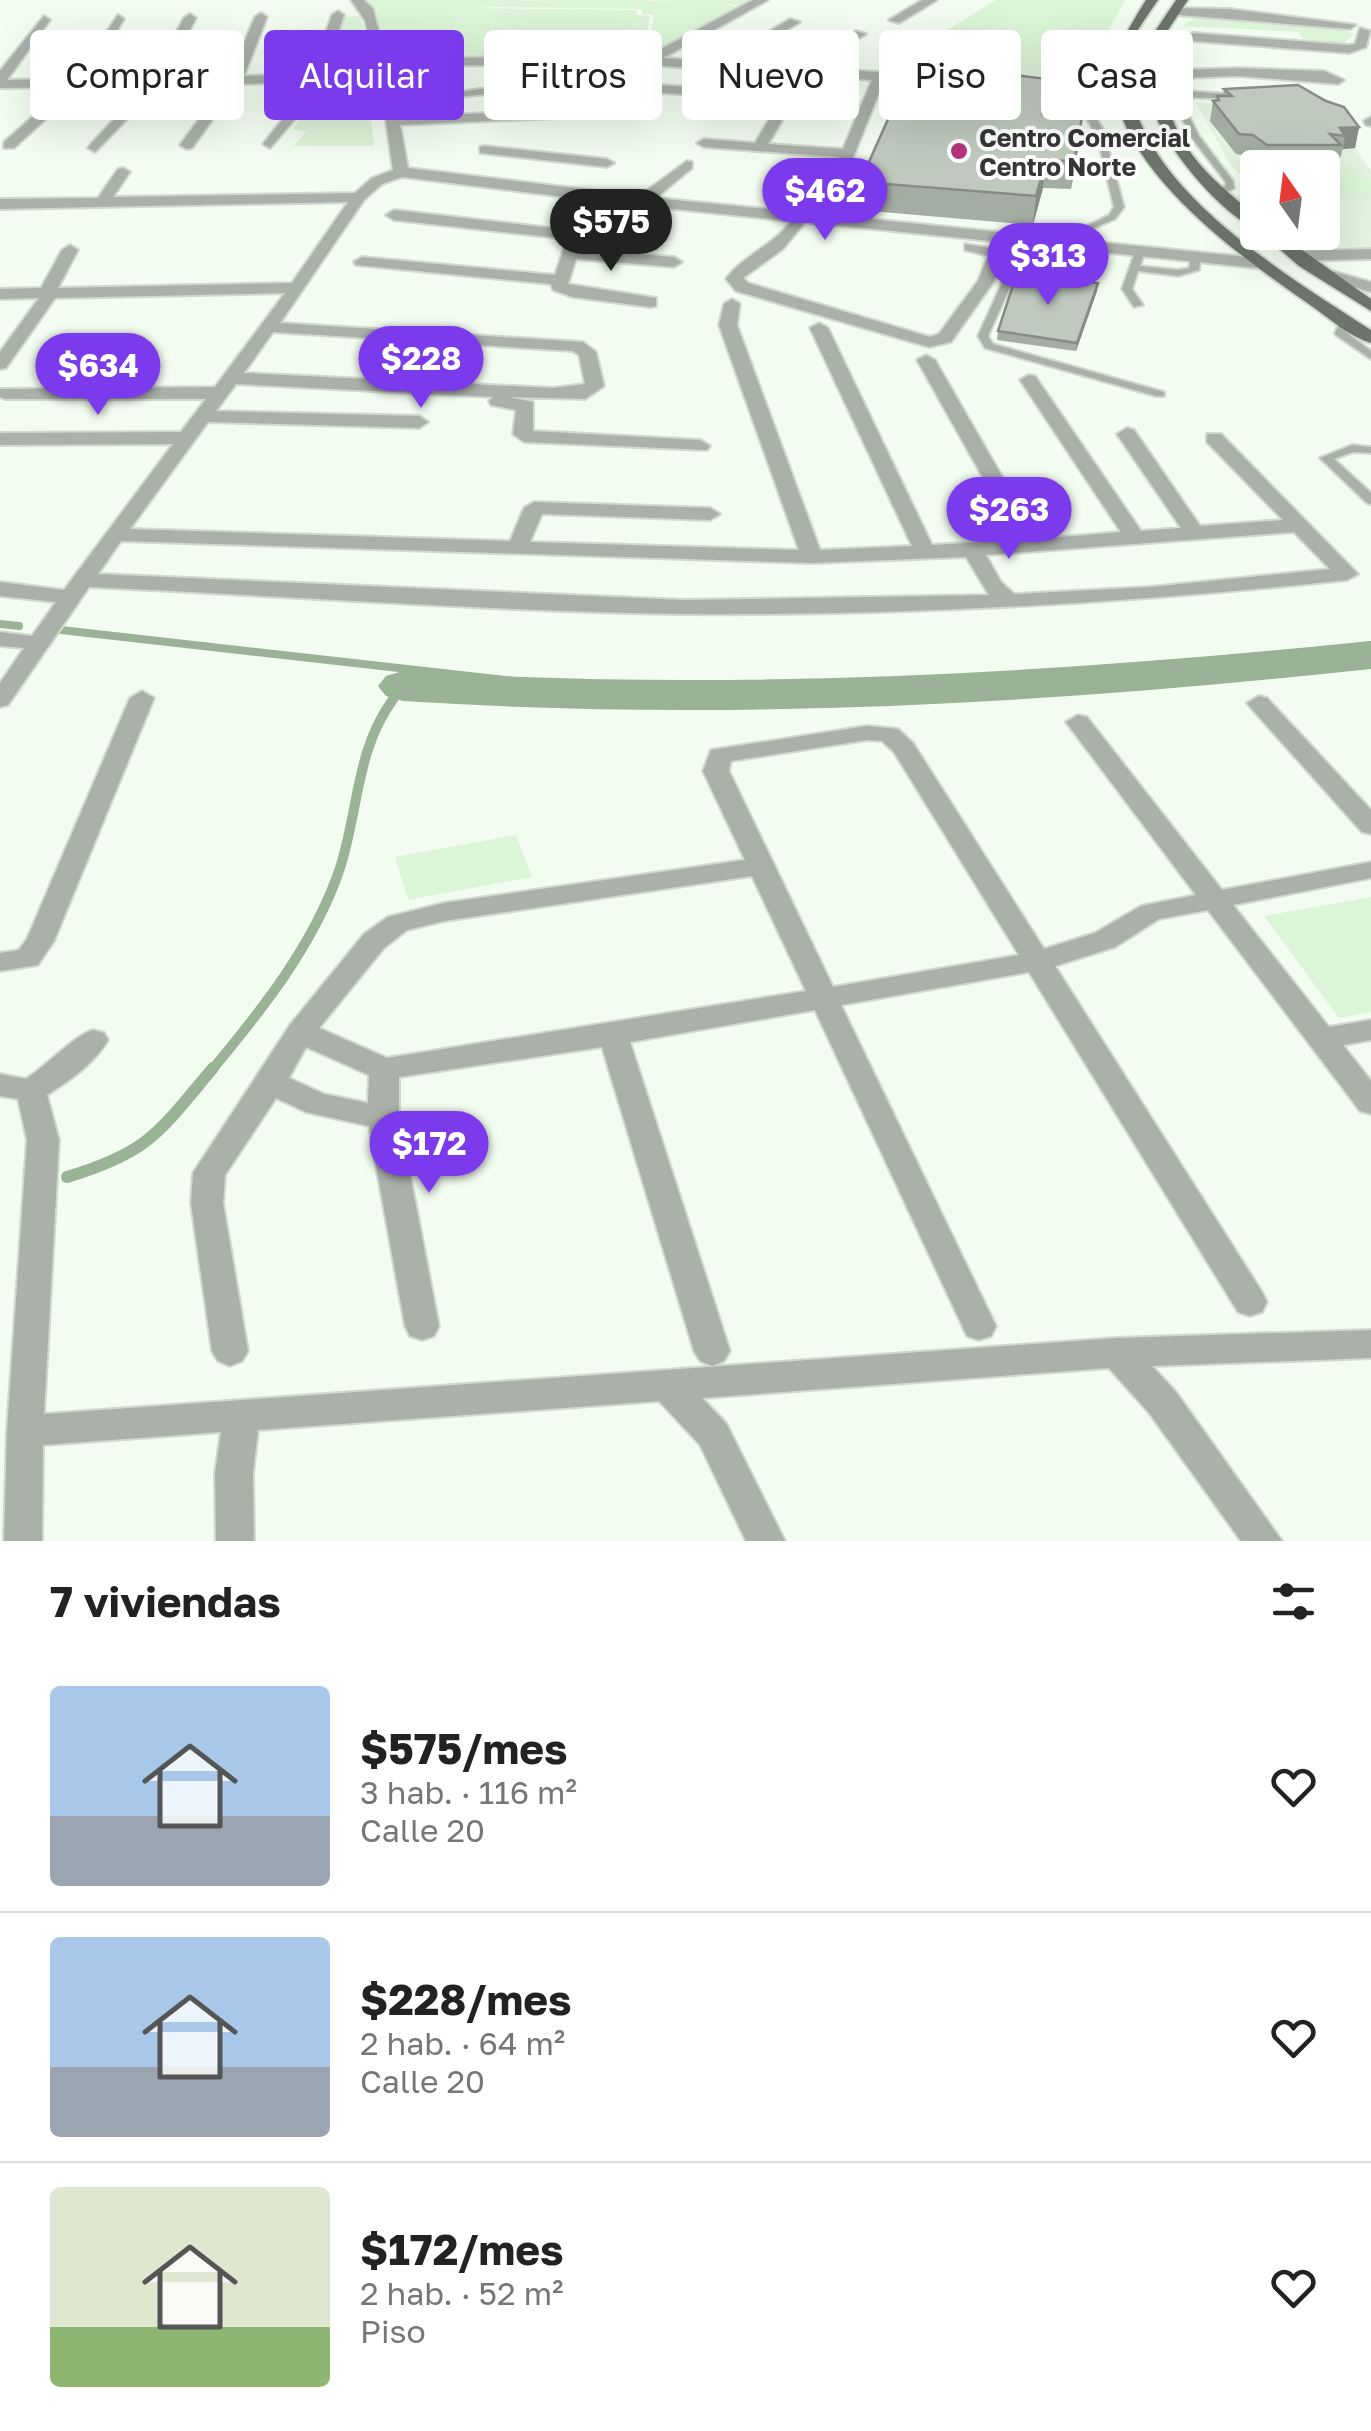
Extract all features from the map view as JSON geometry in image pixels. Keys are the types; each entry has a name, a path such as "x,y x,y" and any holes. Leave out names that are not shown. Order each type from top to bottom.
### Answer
{"main road":[{"path":"1133,30 1152,0"},
{"path":"1162,30 1177,6"},
{"path":"1133,120 1152,161 1190,203 1257,263 1371,338"},
{"path":"1164,120 1186,156 1218,193 1240,211"},
{"path":"1289,250 1371,306"}],"street":[{"path":"357,0 368,9 369,30"},
{"path":"662,54 762,0"},
{"path":"895,20 931,0"},
{"path":"1200,0 1232,10 1363,27"},
{"path":"1177,6 1363,27"},
{"path":"333,30 338,15"},
{"path":"184,30 190,18"},
{"path":"244,59 261,18"},
{"path":"111,30 118,19"},
{"path":"0,80 44,20"},
{"path":"779,30 794,22"},
{"path":"1193,37 1348,49 1360,47 1363,27"},
{"path":"662,62 681,63 672,88"},
{"path":"1193,74 1237,72 1289,77"},
{"path":"820,220 879,77 859,76"},
{"path":"0,80 30,80"},
{"path":"662,88 682,89"},
{"path":"400,172 392,122 484,118"},
{"path":"9,145 36,120"},
{"path":"95,148 121,120"},
{"path":"187,145 205,120"},
{"path":"270,144 289,120"},
{"path":"760,147 774,121"},
{"path":"704,143 850,154"},
{"path":"485,150 607,164"},
{"path":"530,189 566,158"},
{"path":"643,201 686,165"},
{"path":"102,202 124,172"},
{"path":"0,700 76,588 297,288 358,197 378,181 400,172 643,201 796,224 986,249 997,253 986,281 945,338 929,342 742,287 734,279 796,224 820,220 1084,255 1257,263"},
{"path":"581,195 576,235 558,286 573,292 650,302"},
{"path":"0,204 358,197"},
{"path":"394,215 576,235"},
{"path":"0,364 48,301 47,293 70,250"},
{"path":"569,254 674,262"},
{"path":"1300,259 1371,257"},
{"path":"362,262 559,280"},
{"path":"1320,274 1371,287"},
{"path":"0,294 297,288"},
{"path":"732,304 728,326 812,557"},
{"path":"5,394 224,385 573,394 595,386 587,352 577,346 268,327"},
{"path":"819,328 924,550"},
{"path":"926,360 1031,544"},
{"path":"1029,380 1133,535"},
{"path":"224,385 518,403 526,406 523,434 531,438 700,446"},
{"path":"201,416 419,422"},
{"path":"1127,434 1194,532"},
{"path":"0,440 186,438"},
{"path":"0,588 684,607 1008,601 1169,592 1347,574 1214,438"},
{"path":"517,549 534,508 710,514"},
{"path":"116,535 812,557 973,550 1299,525"},
{"path":"973,550 992,586 1008,601"},
{"path":"0,638 38,643"},
{"path":"0,962 28,958 40,941 142,698"},
{"path":"1260,703 1371,826"},
{"path":"1078,722 1371,1103"},
{"path":"979,1326 716,771 720,755 866,733 889,734 904,748 1250,1302"},
{"path":"230,1351 208,1204 208,1173 271,1082 300,1032 374,941 398,923 444,912 762,866"},
{"path":"300,1032 384,1069 612,1035 1038,961 1106,940 1152,912 1213,897 1371,870"},
{"path":"1323,1038 1371,1030"},
{"path":"612,1035 712,1352"},
{"path":"24,1541 25,1430 44,1140 16,1088 64,1069 93,1040"},
{"path":"384,1069 383,1117 422,1326"},
{"path":"271,1082 317,1104 383,1117"},
{"path":"25,1430 1117,1353 1371,1344"},
{"path":"1117,1353 1162,1403 1263,1541"},
{"path":"670,1387 713,1434 766,1541"},
{"path":"235,1541 234,1474 242,1416"}],"lane":[{"path":"1193,95 1260,98"},
{"path":"1061,120 1059,130 1100,138"},
{"path":"1084,255 1086,229 1112,217 1119,207 1093,120"},
{"path":"1186,120 1229,181 1231,186 1218,193"},
{"path":"1024,248 989,319 983,336 989,346 1160,394"},
{"path":"1137,260 1128,293 1138,305"},
{"path":"1345,321 1340,334 1371,356"},
{"path":"1371,450 1352,448 1326,458 1371,500"}],"shaded area":[{"path":"363,0 642,0 712,5 652,0 757,0 745,6 719,3 743,8 702,30 682,30 682,41 662,52 662,30 651,30 654,15 642,14 642,9 477,8 637,10 636,15 650,16 648,30 484,30 484,60 464,60 464,30 378,30 373,10 377,9"},
{"path":"996,0 1125,0 1109,30 1041,30 1041,76 1021,75 1021,30 947,30"},
{"path":"1199,15 1333,26 1354,34 1342,45 1304,42 1299,32 1183,26"},
{"path":"360,16 364,30 341,30 345,17"},
{"path":"1196,103 1326,106 1371,171 1371,248 1340,248 1340,150 1240,150 1240,175"},
{"path":"299,120 371,120 374,146 294,146 306,131 292,129"},
{"path":"1340,166 1353,166 1362,179 1340,180"},
{"path":"1340,180 1371,181 1371,200 1340,199"},
{"path":"516,835 532,877 408,900 395,857"},
{"path":"1371,897 1371,1012 1339,1018 1264,916"}],"building":[{"path":"1021,76 1041,78 1041,120 1081,120 1074,161 1046,160 1036,196 860,182 888,120 1021,120"},
{"path":"1298,85 1344,107 1359,127 1340,128 1345,136 1330,134 1341,145 1267,145 1253,135 1239,134 1213,101 1219,100 1217,96 1232,96 1224,89"},
{"path":"1016,276 1098,283 1077,343 998,331"}],"waterway":[{"path":"0,624 19,626"},
{"path":"61,630 568,687 927,686 1188,668 1371,645"},
{"path":"403,686 646,697 888,694 1129,678 1371,655"},
{"path":"392,700 403,686"},
{"path":"211,1071 267,1001 328,899 346,849 365,760 381,718 394,698"},
{"path":"67,1177 117,1158 151,1137 213,1068"}],"place":[{"name":"Centro Comercial Centro Norte","path":"959,151"}]}
